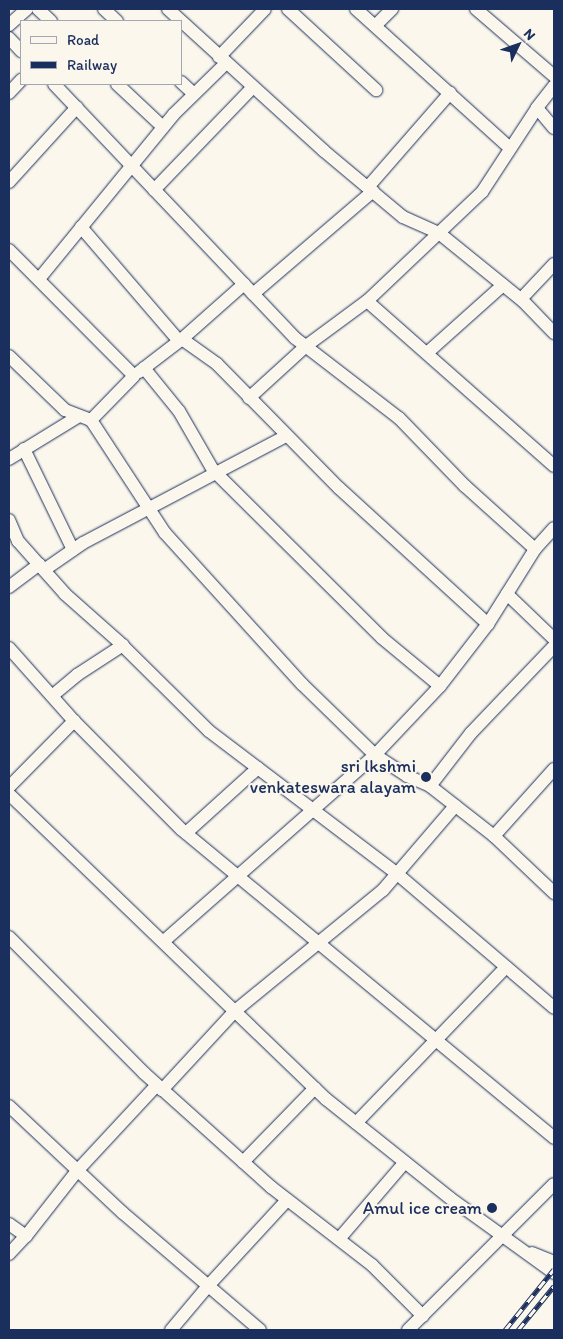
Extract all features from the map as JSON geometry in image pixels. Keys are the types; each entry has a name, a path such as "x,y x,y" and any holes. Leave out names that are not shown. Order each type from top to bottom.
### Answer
{"street":[{"path":"9,24 27,9"},
{"path":"39,9 51,20"},
{"path":"104,9 116,20"},
{"path":"168,9 180,20"},
{"path":"38,279 131,165 265,9"},
{"path":"288,9 376,90"},
{"path":"356,9 376,25 510,148"},
{"path":"376,25 392,9"},
{"path":"476,9 554,76"},
{"path":"182,22 222,60 403,217 439,233 521,299 554,333"},
{"path":"9,38 20,50"},
{"path":"9,93 20,81"},
{"path":"182,83 193,93"},
{"path":"55,85 295,338 399,418 465,486 535,549"},
{"path":"118,85 163,127"},
{"path":"249,398 306,346 367,300 482,192 537,108 554,86"},
{"path":"154,190 253,87"},
{"path":"9,459 24,449 85,418 139,372 249,289 370,189 450,93"},
{"path":"9,182 77,107"},
{"path":"537,108 554,128"},
{"path":"81,227 180,340 217,364 339,488 488,624"},
{"path":"9,250 179,411 215,472 382,638 440,686"},
{"path":"521,299 554,264"},
{"path":"427,353 503,285"},
{"path":"367,300 554,466"},
{"path":"9,356 65,410 85,418 164,533 259,638 375,755 407,776 430,786 456,806 494,836 554,893"},
{"path":"9,587 41,567 215,472 286,436"},
{"path":"24,449 74,550"},
{"path":"9,520 18,541 65,594 123,645 209,731 398,874 554,1008"},
{"path":"164,941 375,755 440,686 488,624 535,549 554,528"},
{"path":"507,594 554,639"},
{"path":"52,696 77,675 123,645"},
{"path":"430,786 471,733 554,646"},
{"path":"9,648 74,721 186,833 554,1138"},
{"path":"9,787 74,721"},
{"path":"186,833 258,768"},
{"path":"494,836 554,769"},
{"path":"9,794 315,1088 405,1162 554,1273"},
{"path":"9,1254 26,1236 77,1171 159,1087 235,1011 383,890 456,806"},
{"path":"9,938 159,1087 287,1200 372,1265 423,1316"},
{"path":"356,1123 438,1040 506,967"},
{"path":"243,1162 315,1088"},
{"path":"9,1106 77,1171 260,1330"},
{"path":"338,1239 405,1162"},
{"path":"408,1330 554,1184"},
{"path":"171,1330 208,1286 287,1200"},
{"path":"9,1224 26,1236"},
{"path":"525,1252 539,1254 554,1262"}],"railway":[{"path":"505,1330 554,1269"},
{"path":"518,1330 554,1286"}],"place":[{"name":"sri lkshmi venkateswara alayam","path":"426,777"},
{"name":"Amul ice cream","path":"492,1208"}]}
